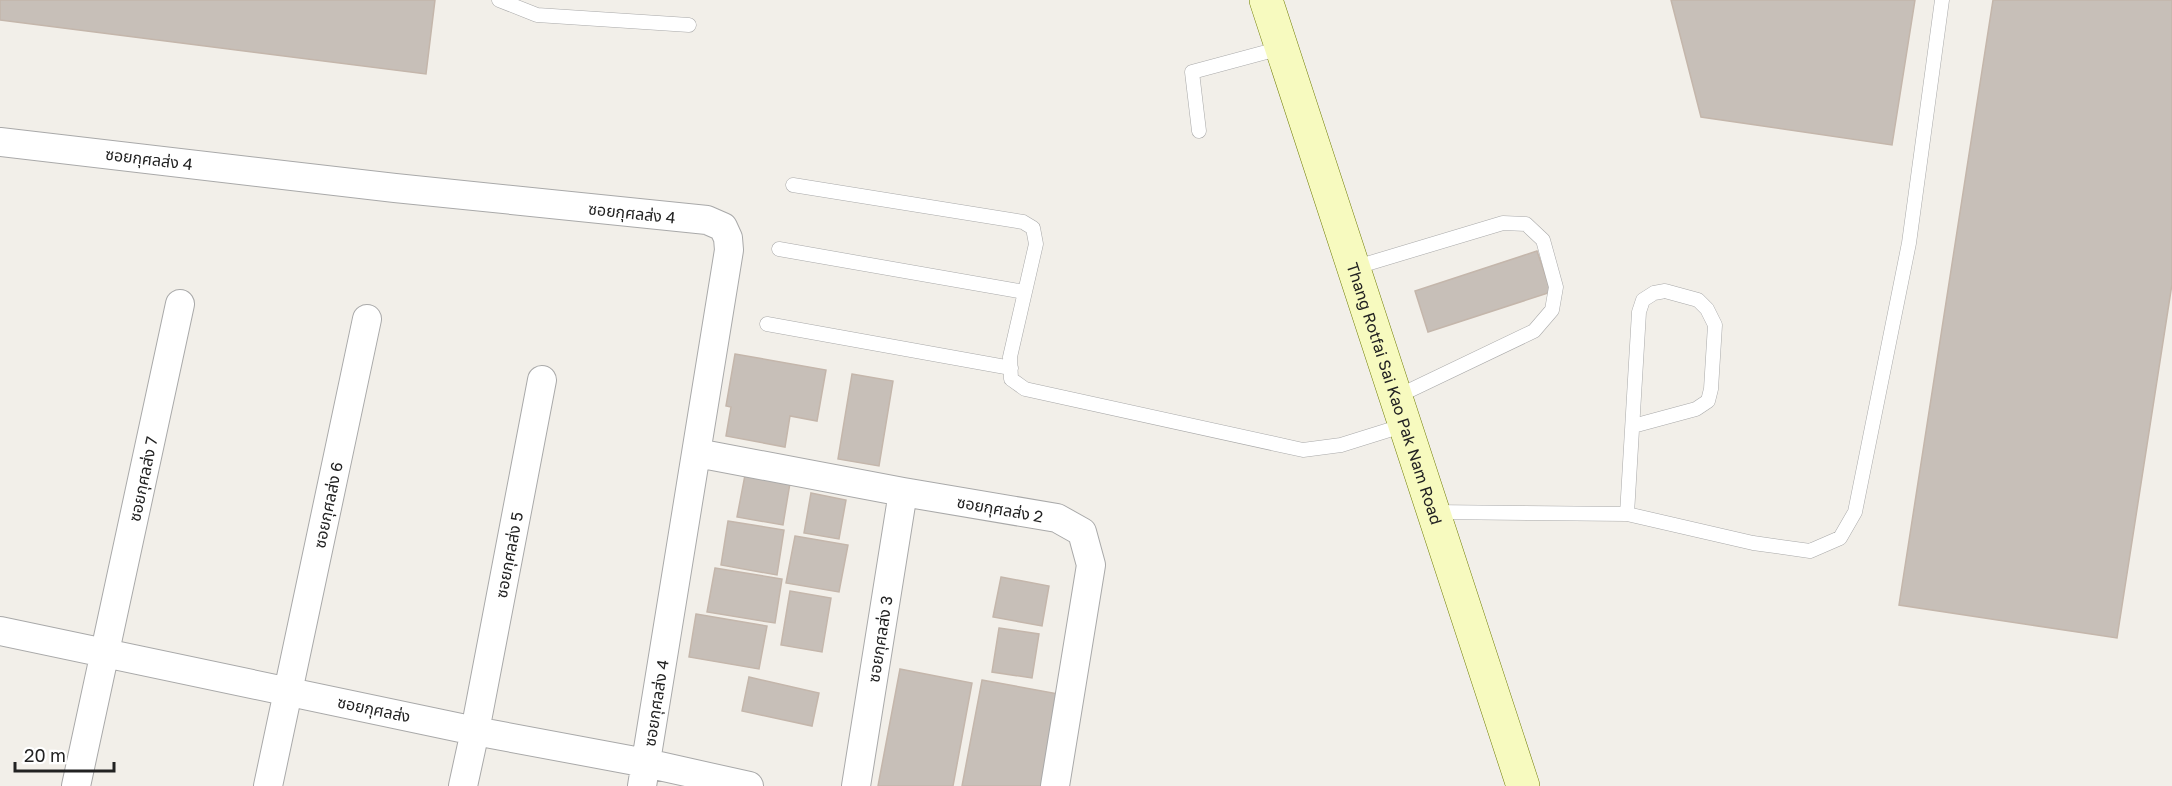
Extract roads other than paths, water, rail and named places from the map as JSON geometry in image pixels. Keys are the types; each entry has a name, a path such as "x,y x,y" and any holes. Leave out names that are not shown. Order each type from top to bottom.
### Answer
{"main road":[{"name":"Thang Rotfai Sai Kao Pak Nam Road","path":"1266,0 1523,786"}],"street":[{"name":"ซอยกุศลส่ง 4","path":"0,142 395,188 707,220 723,227 728,238 729,250 644,774"},
{"name":"ซอยกุศลส่ง 7","path":"76,786 180,304"},
{"name":"ซอยกุศลส่ง 6","path":"268,786 367,319"},
{"name":"ซอยกุศลส่ง 5","path":"463,786 542,380"},
{"name":"ซอยกุศลส่ง 2","path":"697,453 1057,518 1082,532 1091,565 1055,786"},
{"name":"ซอยกุศลส่ง 3","path":"856,786 903,492"},
{"name":"ซอยกุศลส่ง","path":"0,631 475,730 644,774 749,786"}],"lane":[{"path":"499,0 537,15 689,25"},
{"path":"1433,512 1627,514 1753,543 1810,551 1840,538 1855,512 1909,243 1942,0"},
{"path":"1199,131 1192,72 1281,48"},
{"path":"794,185 1023,222 1033,228 1036,244 1010,357 1011,379 1025,389 1303,450 1341,445 1534,331 1552,310 1556,287 1543,240 1526,224 1503,223 1353,268"},
{"path":"779,249 1025,292"},
{"path":"1627,514 1639,312 1643,300 1654,293 1665,291 1698,300 1707,309 1715,325 1711,389 1708,401 1696,409 1633,426"},
{"path":"767,324 1011,368"}]}
